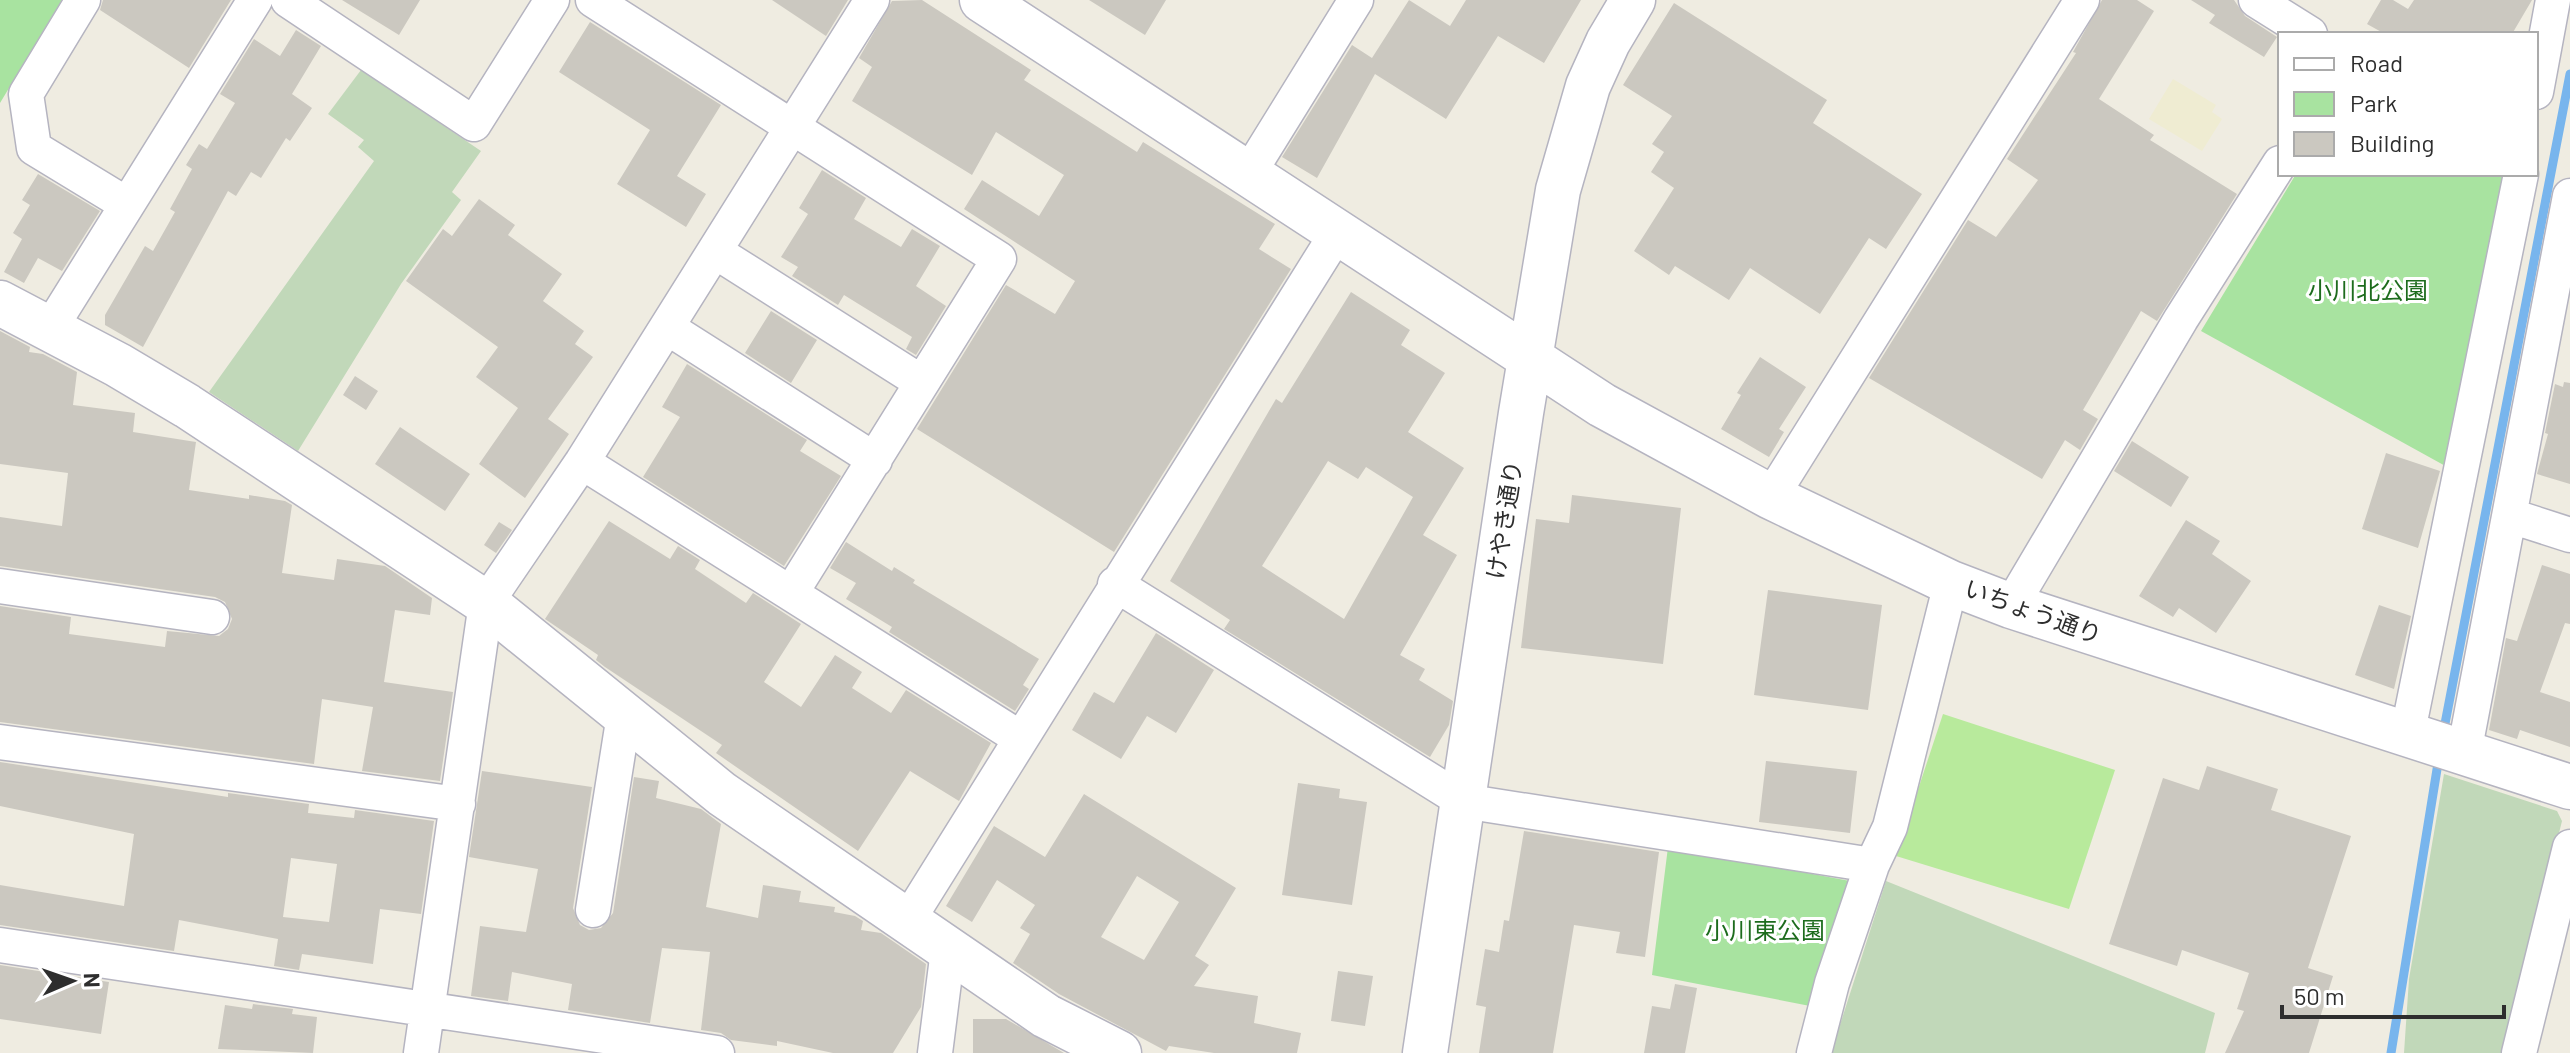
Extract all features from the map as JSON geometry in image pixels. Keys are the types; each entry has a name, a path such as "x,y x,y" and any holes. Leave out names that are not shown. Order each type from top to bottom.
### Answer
{"street":[{"path":"83,0 26,94 34,148 126,204"},
{"path":"51,327 255,0"},
{"path":"288,0 474,124 552,0"},
{"path":"593,0 999,259 791,593"},
{"path":"421,1053 486,603 668,328 872,0"},
{"name":"いちょう通り","path":"982,0 1339,230 1615,413 1771,497 1951,583 2011,606 2570,787"},
{"path":"1249,173 1356,0"},
{"name":"けやき通り","path":"1425,1053 1530,358 1570,139 1588,86 1633,0"},
{"path":"1771,497 2082,0"},
{"path":"2256,0 2307,32"},
{"path":"2538,81 2553,0"},
{"path":"2011,606 2181,319 2278,166"},
{"path":"2435,744 2521,176"},
{"path":"2435,744 2511,516 2570,196"},
{"path":"908,920 1115,584 1339,230"},
{"path":"716,252 921,382"},
{"path":"0,303 51,327 187,406 486,603 722,794 1046,1016 1119,1053"},
{"path":"668,328 875,460"},
{"path":"582,462 1020,738"},
{"path":"2511,516 2570,535"},
{"path":"1814,1053 1832,983 1872,865 1890,827 1951,583"},
{"path":"1115,584 1463,801 1872,865"},
{"path":"0,586 212,617"},
{"path":"593,910 624,715"},
{"path":"0,742 458,804"},
{"path":"2519,1053 2570,847"},
{"path":"0,945 717,1053"},
{"path":"935,1053 948,950"}],"shaded area":[{"path":"2173,79 2216,105 2212,112 2222,119 2202,151 2149,119"}],"green space":[{"path":"0,0 62,0 0,103"},
{"path":"361,70 481,151 452,192 461,200 401,284 298,451 209,392 374,161 358,147 364,140 328,114"},
{"name":"小川北公園","path":"2295,176 2505,176 2509,184 2449,468 2201,331"},
{"path":"1943,714 2115,770 2069,909 1896,856"},
{"path":"2444,774 2557,811 2562,821 2504,1053 2404,1053 2409,979"},
{"name":"小川東公園","path":"1668,847 1850,881 1810,1006 1652,975"},
{"path":"1886,881 2215,1013 2205,1053 1831,1053"}],"building":[{"path":"103,0 231,0 189,68 100,10"},
{"path":"342,0 420,0 399,35"},
{"path":"772,0 848,0 826,36"},
{"path":"922,0 1031,70 1024,80 1137,152 1143,142 1275,224 1259,249 1291,269 1114,552 917,429 1006,285 1055,314 1075,281 964,209 982,180 1039,216 1064,175 996,132 972,175 852,101 872,67 859,58 892,1"},
{"path":"1089,0 1166,0 1145,35"},
{"path":"1409,0 1450,26 1466,0 1581,0 1544,63 1498,36 1446,119 1375,74 1317,178 1282,157 1352,45 1372,58"},
{"path":"2102,0 2137,0 2154,11 2099,99 2154,135 2150,140 2237,194 2157,321 2141,311 2083,410 2098,419 2080,450 2065,440 2042,479 1869,378 1968,220 1996,237 2038,180 2007,159 2076,53 2073,52"},
{"path":"2191,0 2234,0 2245,16 2277,37 2264,57 2209,23 2215,15"},
{"path":"2381,0 2393,0 2408,9 2414,0 2532,0 2513,32 2381,32 2367,24"},
{"path":"1674,3 1827,100 1813,123 1922,194 1886,249 1869,238 1820,314 1750,268 1729,300 1675,266 1669,275 1634,251 1674,188 1651,172 1664,152 1652,144 1672,116 1623,85"},
{"path":"590,22 721,105 677,176 706,194 686,227 617,184 650,130 559,72"},
{"path":"296,30 321,46 292,94 312,108 290,141 286,138 261,178 251,172 236,196 228,191 143,347 105,325 105,315 145,246 153,251 175,212 170,209 192,169 186,165 199,144 207,149 235,103 220,94 254,39 280,56"},
{"path":"822,170 866,198 854,219 901,247 912,229 940,246 916,286 946,306 916,355 906,349 912,337 844,295 838,305 792,276 798,267 781,257 808,214 799,208"},
{"path":"38,174 100,211 62,271 38,258 24,283 4,272 22,239 13,233 30,205 22,200"},
{"path":"479,199 515,225 508,235 562,274 543,301 584,331 575,344 593,357 548,419 569,434 525,498 479,464 518,408 476,377 498,347 406,281 443,229 452,236"},
{"path":"1351,292 1410,330 1401,345 1445,373 1408,432 1464,468 1423,535 1457,555 1400,655 1425,669 1419,680 1453,701 1449,725 1430,757 1224,629 1230,620 1170,581 1276,399 1282,403","holes":["1328,461 1358,479 1366,467 1413,497 1344,619 1262,566"]},
{"path":"771,311 817,340 791,383 745,353"},
{"path":"0,331 30,347 29,352 43,354 77,372 73,405 135,413 133,432 196,442 189,490 249,499 249,495 292,505 282,573 334,580 337,559 385,566 432,598 430,615 395,610 384,682 453,692 440,781 362,771 373,707 322,699 314,764 0,722 0,606 71,617 69,634 165,647 167,631 219,636 228,629 232,619 225,602 215,597 0,566 0,517 62,526 68,473 0,464"},
{"path":"1760,357 1806,387 1779,429 1784,432 1769,457 1721,429 1741,395 1737,393"},
{"path":"687,364 807,440 800,451 841,476 784,566 643,477 680,417 662,407"},
{"path":"355,376 378,391 366,410 343,395"},
{"path":"2564,382 2570,383 2570,484 2537,474 2548,434 2545,433 2555,384 2563,387"},
{"path":"400,427 470,474 445,511 375,464"},
{"path":"2132,441 2189,477 2171,507 2114,471"},
{"path":"2386,453 2440,471 2418,548 2362,529"},
{"path":"1572,495 1681,508 1663,664 1521,648 1536,519 1569,523"},
{"path":"2186,520 2220,541 2212,554 2251,581 2216,633 2179,608 2173,617 2139,596"},
{"path":"609,521 670,559 678,546 700,560 695,569 746,603 753,593 801,624 764,682 801,707 835,655 862,672 852,688 891,713 906,690 991,743 959,801 910,771 858,851 716,753 722,745 596,660 598,655 545,619"},
{"path":"499,522 512,530 496,553 484,545"},
{"path":"846,542 892,571 894,567 915,580 913,583 1039,659 1023,685 1029,689 1015,711 889,632 892,627 846,599 856,583 830,568"},
{"path":"2542,565 2570,574 2570,624 2565,623 2540,692 2570,702 2570,747 2520,730 2517,739 2489,730 2506,638 2517,641"},
{"path":"1768,590 1882,605 1868,710 1754,695"},
{"path":"2379,605 2411,616 2394,689 2355,675"},
{"path":"1156,633 1214,670 1176,733 1147,716 1121,759 1072,730 1094,692 1114,703"},
{"path":"1766,761 1857,771 1850,833 1759,822"},
{"path":"0,762 228,797 228,793 309,804 308,813 354,818 355,810 434,821 421,914 380,909 373,964 302,954 299,970 274,966 278,939 179,920 174,951 0,925 0,885 124,906 134,834 0,806","holes":["291,858 337,864 329,922 283,917"]},
{"path":"2207,766 2278,789 2271,810 2351,836 2308,968 2333,976 2309,1053 2225,1053 2244,1011 2237,1009 2249,973 2182,950 2177,966 2109,944 2163,778 2199,790"},
{"path":"482,771 592,787 573,908 580,925 589,930 601,928 613,913 634,777 659,781 656,798 701,809 721,824 706,907 758,918 763,885 801,891 799,902 835,907 834,912 855,916 863,921 861,930 881,933 926,964 921,1007 893,1053 833,1053 777,1041 777,1046 731,1040 721,1033 701,1030 710,952 662,948 650,1023 568,1010 572,984 512,972 508,1001 471,996 480,926 526,932 538,869 469,857"},
{"path":"1298,783 1340,789 1339,798 1367,802 1352,905 1282,895"},
{"path":"1084,794 1236,888 1195,956 1209,965 1194,986 1258,996 1254,1023 1301,1033 1297,1053 1214,1053 1169,1046 1166,1051 1059,994 1013,963 1030,934 1020,928 1035,905 997,880 972,922 946,906 994,826 1045,857","holes":["1137,876 1179,902 1144,960 1101,937"]},
{"path":"1524,831 1659,852 1645,957 1616,953 1620,932 1574,925 1553,1053 1479,1053 1486,1007 1476,1005 1485,949 1499,952 1504,920 1509,921"},
{"path":"0,965 109,982 101,1034 0,1019"},
{"path":"1338,971 1373,976 1365,1026 1331,1021"},
{"path":"1675,984 1697,988 1685,1053 1644,1053 1652,1006 1670,1009"},
{"path":"253,1004 293,1009 292,1014 317,1017 313,1053 218,1049 225,1005 252,1009"},
{"path":"973,1019 1006,1019 1064,1053 973,1053"}],"waterway":[{"path":"2443,734 2570,74"},
{"path":"2391,1053 2439,757"}]}
